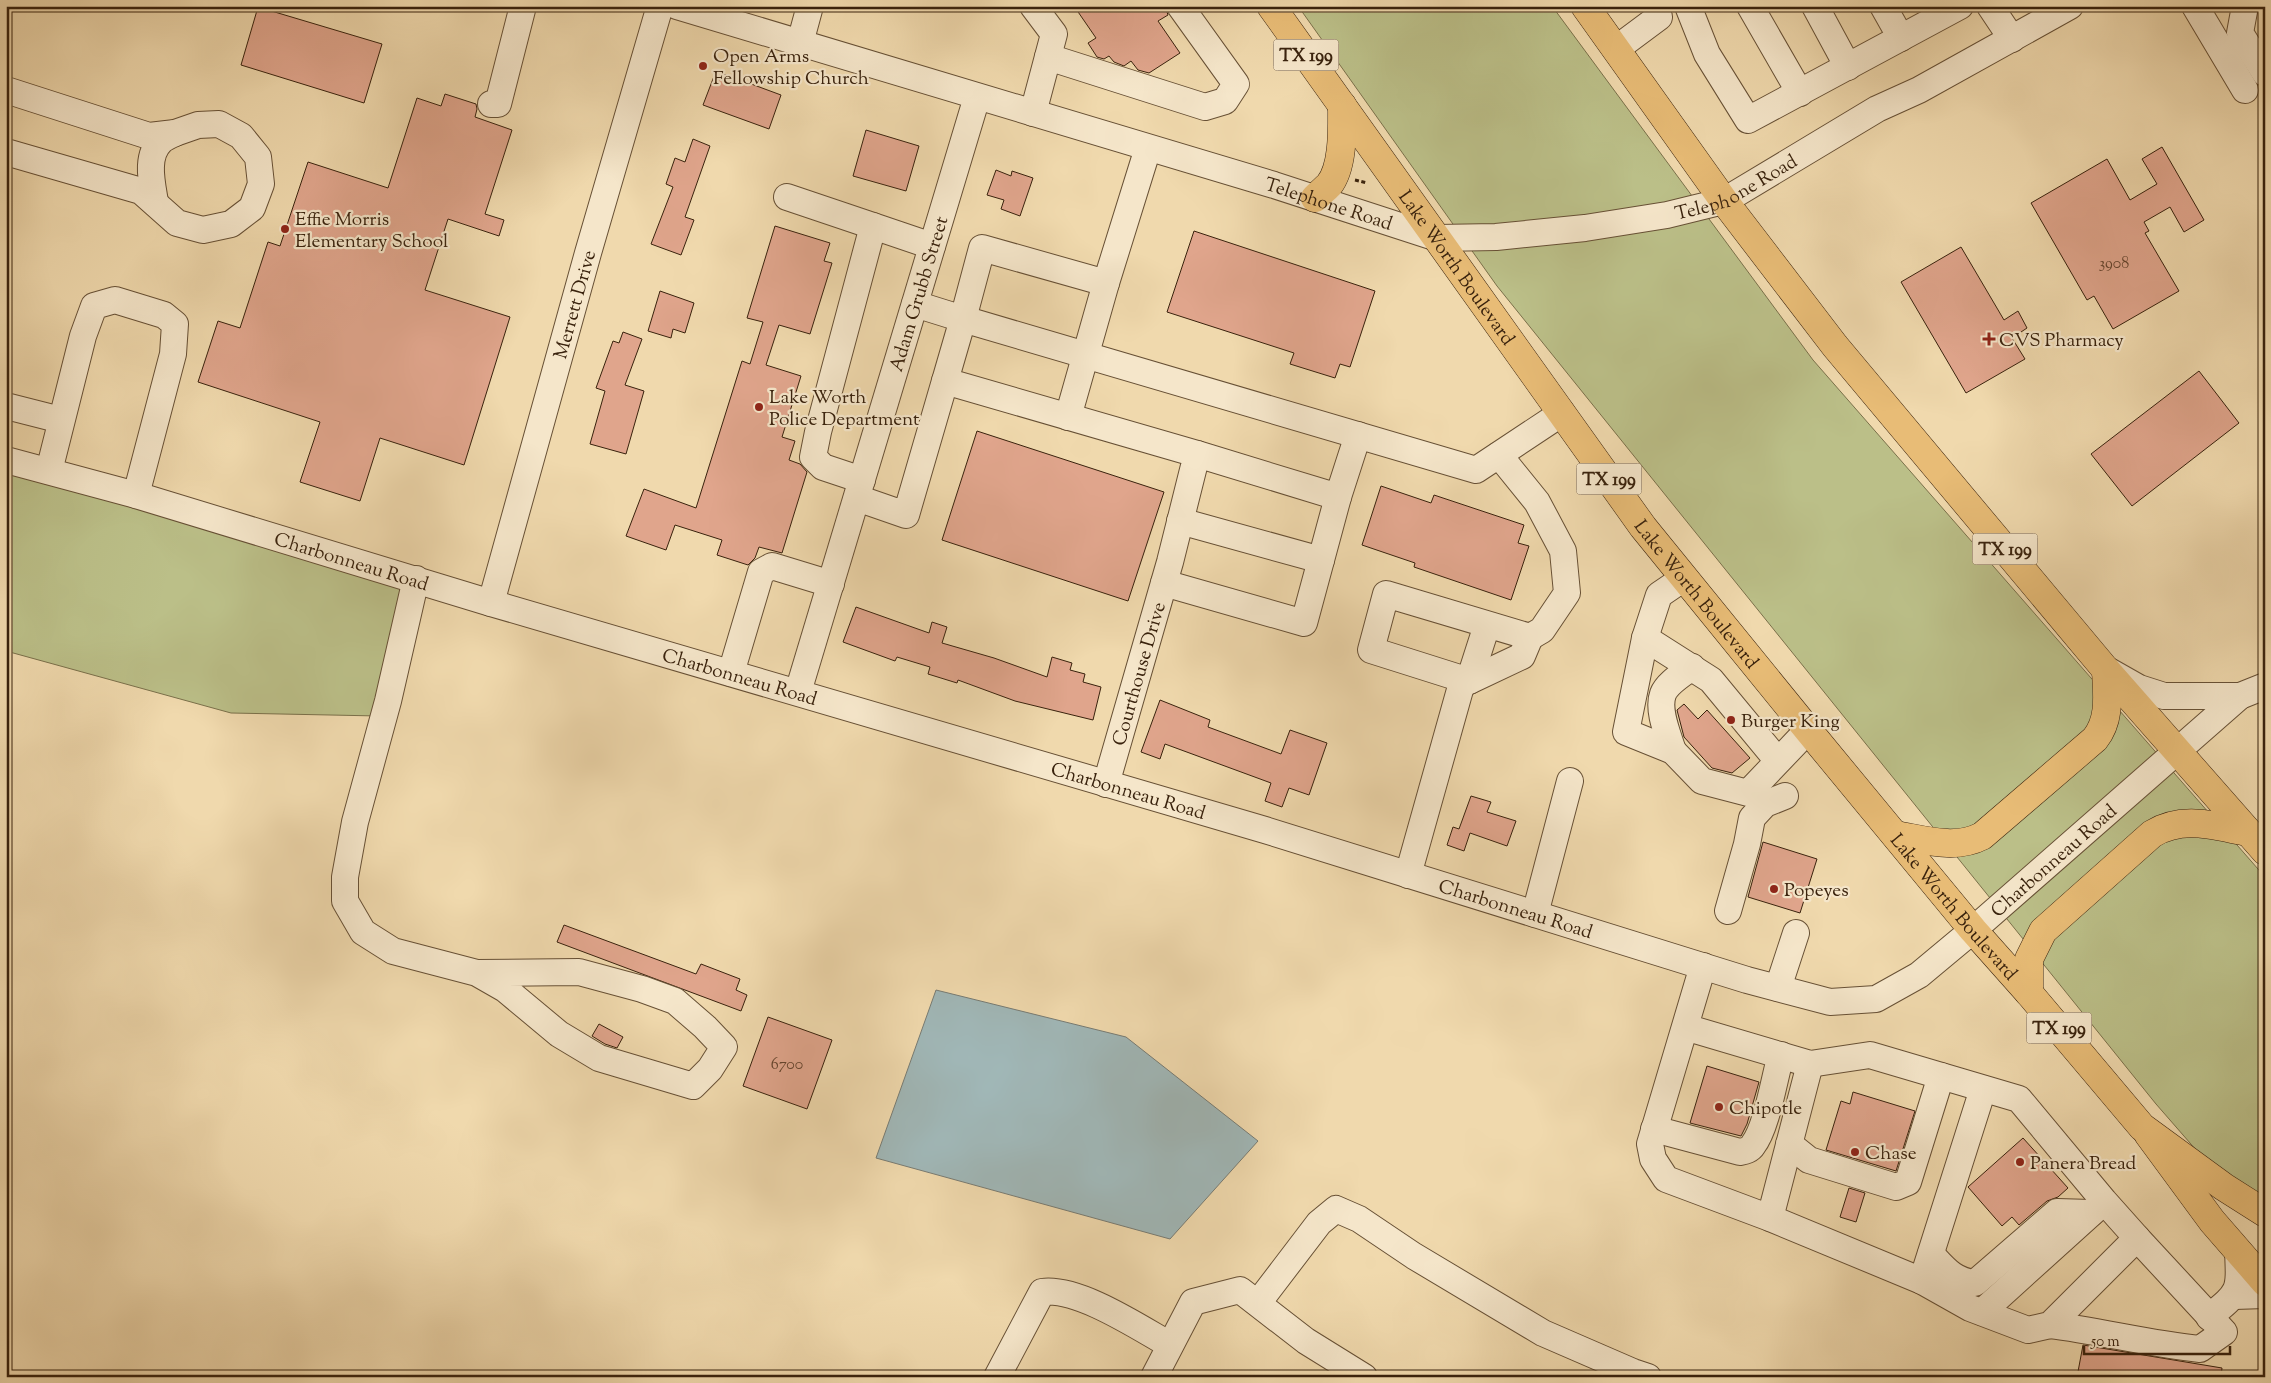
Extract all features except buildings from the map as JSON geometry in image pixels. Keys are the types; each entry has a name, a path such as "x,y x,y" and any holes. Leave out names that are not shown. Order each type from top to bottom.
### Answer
{"main road":[{"name":"Lake Worth Boulevard","path":"1271,6 1643,528 1973,930 2142,1127 2238,1251 2265,1282"},
{"name":"TX 199","path":"1585,6 1724,202 1835,346 2106,670 2256,842"},
{"path":"1315,198 1330,183 1338,163 1342,143 1342,105"},
{"path":"1896,835 1952,844 1964,843 1982,836 2101,732 2107,715 2106,670"},
{"path":"2029,993 2029,959 2043,931 2152,834 2172,824 2188,822 2256,842"},
{"name":"Lake Worth Boulevard","path":"2142,1127 2224,1187 2265,1213"}],"street":[{"path":"491,104 498,104 523,6"},
{"name":"Merrett Drive","path":"491,603 588,253 660,6"},
{"name":"Telephone Road","path":"677,6 1315,198 1437,238 1496,237 1585,228 1668,215 1724,202 1877,109 1919,90 2012,39 2053,10"},
{"path":"800,43 810,6"},
{"path":"1033,6 1054,34 1033,113"},
{"path":"1048,57 1205,107 1225,101 1236,84 1180,6"},
{"path":"1688,6 1708,54 1748,120 1901,38 1950,8"},
{"path":"1750,6 1800,93"},
{"path":"1815,6 1848,67"},
{"path":"1883,6 1901,38"},
{"path":"1990,6 2012,39"},
{"path":"2195,6 2245,90"},
{"path":"2245,6 2240,33 2265,73"},
{"path":"1616,50 1663,10"},
{"path":"6,90 149,136 175,133"},
{"name":"Adam Grubb Street","path":"798,692 977,97"},
{"path":"6,152 141,191 178,223 203,230 231,224 252,208 261,184 258,157 240,136 219,124 198,125 175,133 161,141 153,156 150,176 155,202"},
{"path":"1068,417 1106,283 1148,148"},
{"path":"787,198 932,246"},
{"path":"873,226 818,432 814,457 823,467 906,515 982,248 1106,283"},
{"path":"49,471 83,336 94,306 115,300 164,315 175,324 173,354 136,495"},
{"path":"915,304 1476,470 1562,413"},
{"path":"945,381 1338,497"},
{"path":"6,406 61,420"},
{"path":"1167,572 1304,623 1338,497 1358,435"},
{"name":"Courthouse Drive","path":"1106,784 1167,572 1197,454"},
{"path":"1499,455 1537,502 1563,551 1567,593 1542,630 1530,637 1522,656 1466,680 1371,650 1386,594 1530,637"},
{"name":"Charbonneau Road","path":"6,460 136,495 491,603 1106,784 1703,966 1830,1002 1876,1000 1919,975 2240,696"},
{"path":"1180,521 1321,560"},
{"path":"731,673 761,572 772,566 831,584"},
{"path":"1684,578 1659,594 1645,638 1626,732 1673,751 1702,781 1748,793 1808,730"},
{"path":"416,579 388,701 355,822 345,877 345,901 363,932 392,951 477,973 506,989 559,1034 599,1058 693,1086 710,1069 724,1046 706,1027 675,1001 642,989 579,972 477,973"},
{"path":"1408,875 1466,680 1487,625"},
{"path":"1645,638 1711,680 1778,761"},
{"path":"1673,751 1662,711 1663,693 1692,667"},
{"path":"2106,670 2139,688 2164,696 2240,696 2265,686"},
{"path":"1535,914 1570,781"},
{"path":"1728,911 1747,844 1752,818 1764,804 1785,796"},
{"path":"1778,988 1796,932"},
{"path":"1685,1027 1810,1064 1870,1055 2019,1099 2097,1207 2137,1238 2224,1332 2200,1350 2162,1346 2093,1330 2050,1325 2028,1330 1982,1312 1922,1281 1770,1218 1666,1179 1652,1159 1650,1144 1703,966"},
{"path":"1654,1129 1740,1152 1747,1151 1753,1146 1760,1132 1781,1055"},
{"path":"1770,1218 1810,1064"},
{"path":"1790,1144 1810,1160 1896,1187 1908,1182 1941,1076"},
{"path":"1922,1281 1983,1089"},
{"path":"1931,1254 1947,1271 1962,1282 1975,1283 2057,1212 2097,1207"},
{"path":"1982,1312 2097,1207"},
{"path":"1258,1304 1319,1223 1336,1209 1359,1219 1414,1256 1543,1333 1648,1377"},
{"path":"2050,1325 2137,1238"},
{"path":"2209,1317 2234,1296 2239,1279 2238,1251"},
{"path":"997,1377 1042,1292 1055,1290 1078,1297 1170,1345"},
{"path":"1154,1377 1193,1302 1240,1290 1306,1341 1364,1377"},
{"path":"2234,1296 2265,1295"}],"path":[{"path":"1355,180 1367,183"}],"green space":[{"path":"1298,6 1552,6 1813,360 2265,877 2265,1229 2156,1104 1497,286"},
{"path":"6,459 416,579 379,716 231,713 6,651"}],"water":[{"path":"936,990 1126,1037 1258,1141 1170,1239 876,1158"}],"place":[{"name":"Open Arms Fellowship Church","path":"703,66"},
{"name":"Effie Morris Elementary School","path":"285,229"},
{"name":"CVS Pharmacy","path":"1989,339"},
{"name":"Lake Worth Police Department","path":"759,407"},
{"name":"Burger King","path":"1731,720"},
{"name":"Popeyes","path":"1774,889"},
{"name":"Chipotle","path":"1719,1107"},
{"name":"Chase","path":"1855,1152"},
{"name":"Panera Bread","path":"2020,1162"}]}
